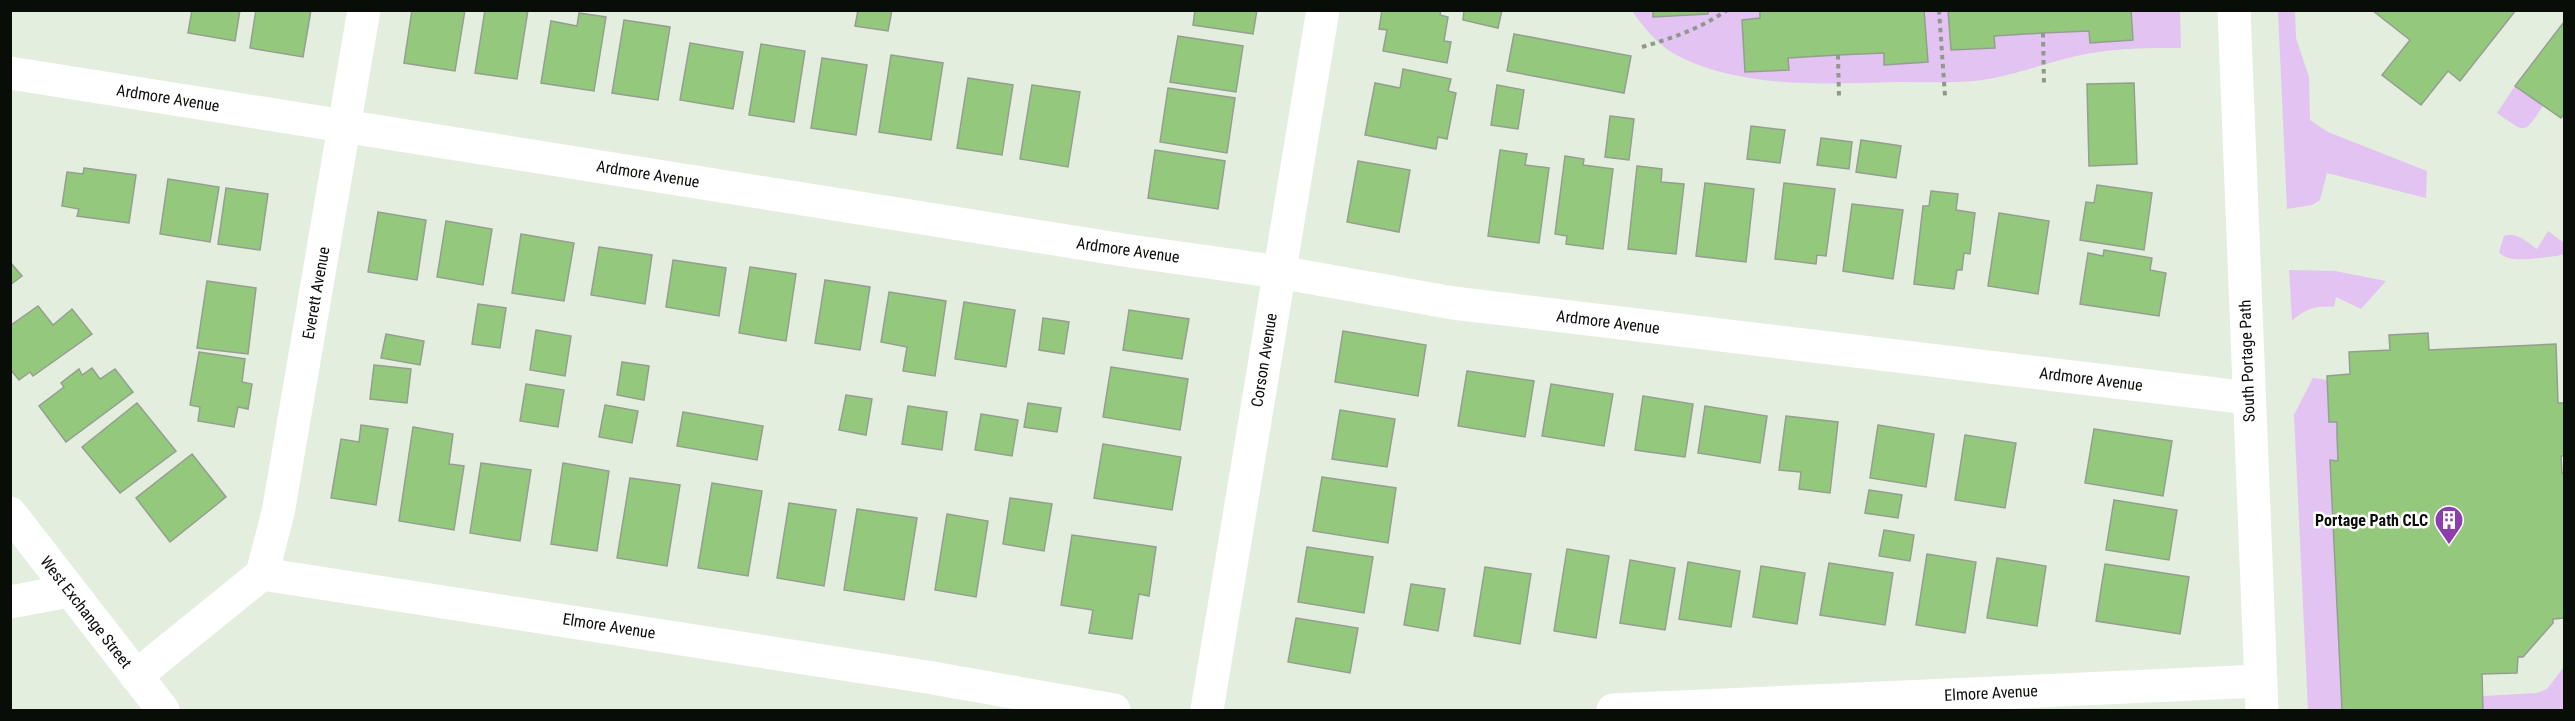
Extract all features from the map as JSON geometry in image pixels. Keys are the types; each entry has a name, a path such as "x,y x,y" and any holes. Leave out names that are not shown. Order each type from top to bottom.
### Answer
{"street":[{"name":"Everett Avenue","path":"262,574 278,513 364,10"},
{"name":"Corson Avenue","path":"1207,711 1323,10"},
{"name":"South Portage Path","path":"2234,10 2261,696"},
{"name":"Ardmore Avenue","path":"10,73 1118,249 1279,272 1453,303 2249,398"},
{"name":"West Exchange Street","path":"10,513 163,711"},
{"path":"136,676 262,574"},
{"name":"Elmore Avenue","path":"262,574 892,672 1114,711"},
{"path":"10,602 69,591"},
{"name":"Elmore Avenue","path":"1613,711 2261,696"}],"path":[{"path":"1642,48 1687,33 1710,22 1727,10"},
{"path":"1939,10 1945,96"},
{"path":"2043,33 2044,84"},
{"path":"1838,55 1839,97"}],"shaded area":[{"path":"1632,11 2180,11 2181,48 2098,52 1975,81 1782,82 1753,79 1698,65 1667,49 1655,39"},
{"path":"2278,11 2295,11 2296,38 2309,77 2310,120 2328,132 2427,171 2426,198 2327,173 2320,200 2312,205 2287,209"},
{"path":"2515,86 2543,106 2531,123 2523,128 2514,125 2497,113"},
{"path":"2548,231 2564,243 2564,254 2535,259 2518,259 2504,256 2499,252 2504,236 2513,235 2537,249"},
{"path":"2289,270 2335,271 2386,281 2361,309 2336,297 2334,307 2311,309 2301,313 2292,321"},
{"path":"2313,378 2327,380 2329,422 2337,422 2338,461 2331,461 2342,710 2308,710 2294,415"},
{"path":"2564,667 2564,710 2483,710 2483,696 2537,693 2547,689"}],"building":[{"path":"192,10 240,10 235,41 188,33"},
{"path":"256,10 311,10 303,57 250,48"},
{"path":"412,10 465,10 455,71 404,63"},
{"path":"485,10 528,10 517,79 475,73"},
{"path":"858,10 892,10 888,31 855,26"},
{"path":"1195,10 1257,10 1253,34 1193,25"},
{"path":"1382,10 1441,10 1440,15 1448,17 1444,41 1451,42 1447,63 1383,51 1387,30 1379,29"},
{"path":"1464,10 1502,10 1498,28 1463,20"},
{"path":"1653,10 1708,10 1708,14 1653,17"},
{"path":"1760,10 1924,10 1928,62 1884,65 1884,53 1838,55 1788,58 1789,70 1745,72 1742,20 1760,18"},
{"path":"1948,10 2131,10 2133,40 2090,43 2089,31 2043,33 1994,36 1995,48 1951,50"},
{"path":"2372,10 2516,10 2460,81 2448,71 2421,105 2382,75 2410,40"},
{"path":"579,13 606,17 594,91 541,83 551,21 577,26"},
{"path":"624,20 670,27 658,100 612,93"},
{"path":"2564,22 2564,114 2561,118 2515,86"},
{"path":"1514,34 1631,56 1624,93 1507,71"},
{"path":"1178,36 1243,46 1236,92 1170,82"},
{"path":"690,43 743,52 733,109 680,100"},
{"path":"761,44 805,51 794,122 749,115"},
{"path":"891,55 943,63 931,140 879,132"},
{"path":"822,58 867,65 856,135 811,128"},
{"path":"1403,69 1451,79 1448,91 1456,93 1447,139 1438,137 1436,149 1365,135 1375,83 1400,88"},
{"path":"968,78 1013,85 1002,155 957,148"},
{"path":"2134,83 2137,164 2089,166 2087,84"},
{"path":"1032,85 1080,92 1068,167 1020,159"},
{"path":"1497,85 1524,90 1518,129 1491,125"},
{"path":"1168,88 1235,98 1227,153 1160,142"},
{"path":"1610,116 1634,119 1629,160 1605,157"},
{"path":"1751,126 1785,130 1780,163 1747,159"},
{"path":"1821,138 1852,142 1849,169 1817,165"},
{"path":"1861,140 1901,146 1896,178 1856,172"},
{"path":"1155,150 1225,161 1218,209 1148,198"},
{"path":"1500,150 1527,154 1525,165 1549,168 1539,243 1488,236"},
{"path":"1565,156 1584,159 1583,165 1613,169 1603,249 1566,244 1567,236 1555,234"},
{"path":"1358,161 1410,170 1399,232 1347,222"},
{"path":"1637,166 1662,169 1661,182 1684,184 1676,254 1628,249"},
{"path":"84,168 136,175 129,223 77,216 79,209 62,206 67,172 83,174"},
{"path":"168,179 219,187 210,242 160,234"},
{"path":"1705,183 1754,189 1746,262 1696,256"},
{"path":"1784,183 1835,189 1826,256 1817,255 1816,264 1775,259"},
{"path":"2097,185 2152,193 2144,250 2080,240 2086,202 2094,203"},
{"path":"226,188 268,194 260,250 218,244"},
{"path":"1931,191 1958,194 1956,210 1975,213 1970,254 1964,253 1962,270 1957,270 1954,289 1914,284 1923,206 1929,206"},
{"path":"1852,204 1903,210 1893,279 1843,271"},
{"path":"378,212 426,220 417,280 368,272"},
{"path":"1999,213 2049,221 2038,294 1988,286"},
{"path":"446,221 492,229 483,285 437,277"},
{"path":"521,234 574,243 564,301 512,293"},
{"path":"599,247 652,255 645,304 591,295"},
{"path":"2104,250 2152,258 2150,270 2166,273 2159,316 2080,304 2088,253 2103,256"},
{"path":"673,260 726,268 719,316 666,307"},
{"path":"10,262 22,276 10,285"},
{"path":"750,267 796,274 786,341 739,333"},
{"path":"825,280 870,287 860,350 815,343"},
{"path":"207,281 256,288 248,354 197,348"},
{"path":"889,292 946,301 935,376 903,371 907,347 881,342"},
{"path":"964,302 1015,310 1006,367 955,359"},
{"path":"478,304 506,308 500,348 472,344"},
{"path":"38,306 53,325 72,309 92,334 33,376 30,372 19,380 10,369 10,326"},
{"path":"1129,310 1189,319 1182,359 1123,350"},
{"path":"1043,318 1069,322 1064,354 1039,350"},
{"path":"536,330 571,336 565,376 530,370"},
{"path":"1343,331 1426,345 1418,396 1335,382"},
{"name":"Portage Path CLC","path":"2428,333 2429,350 2556,344 2558,403 2564,403 2564,456 2561,456 2562,473 2564,473 2564,618 2553,619 2553,623 2523,657 2518,657 2517,673 2482,674 2483,710 2342,710 2330,460 2338,461 2337,422 2329,422 2327,376 2350,374 2349,352 2390,350 2389,335"},
{"path":"386,334 424,341 420,365 381,358"},
{"path":"199,352 245,359 242,382 252,384 248,409 238,407 234,427 198,421 200,407 190,405"},
{"path":"622,362 649,366 644,400 617,395"},
{"path":"374,365 411,369 407,403 370,399"},
{"path":"1111,367 1188,379 1180,430 1103,417"},
{"path":"92,368 100,379 115,369 133,392 66,442 39,406 64,387 61,383 79,369 82,375"},
{"path":"1467,371 1534,381 1525,437 1458,426"},
{"path":"526,384 564,390 558,427 520,421"},
{"path":"1551,384 1613,394 1604,446 1542,436"},
{"path":"846,395 872,399 866,435 839,430"},
{"path":"1643,396 1693,404 1685,457 1635,450"},
{"path":"137,403 176,451 120,493 82,447"},
{"path":"1028,403 1061,408 1057,432 1024,427"},
{"path":"605,405 638,411 632,443 599,437"},
{"path":"908,406 947,412 942,450 902,444"},
{"path":"1705,406 1767,416 1760,463 1698,453"},
{"path":"1340,410 1395,419 1387,467 1332,459"},
{"path":"683,412 763,426 757,460 677,446"},
{"path":"981,414 1018,420 1012,456 975,450"},
{"path":"1786,416 1838,422 1830,493 1799,489 1801,472 1779,470"},
{"path":"361,425 388,429 376,505 331,498 341,439 359,442"},
{"path":"1878,425 1934,434 1926,487 1870,478"},
{"path":"413,427 453,434 449,464 464,466 454,530 399,521"},
{"path":"2094,429 2172,441 2163,496 2085,483"},
{"path":"1965,435 2016,443 2005,508 1955,500"},
{"path":"1103,444 1181,457 1172,510 1094,498"},
{"path":"192,454 226,497 170,542 136,498"},
{"path":"481,463 531,470 520,541 470,533"},
{"path":"563,463 609,471 597,551 551,544"},
{"path":"1322,477 1396,488 1388,543 1313,531"},
{"path":"630,478 680,485 667,566 617,558"},
{"path":"712,483 762,491 748,576 698,568"},
{"path":"1869,490 1902,495 1898,518 1865,513"},
{"path":"1010,498 1052,504 1044,551 1003,544"},
{"path":"2114,500 2177,510 2169,560 2106,550"},
{"path":"789,503 836,510 824,586 777,578"},
{"path":"857,509 917,518 904,600 844,590"},
{"path":"947,514 988,521 976,597 935,590"},
{"path":"1884,530 1914,535 1910,561 1879,556"},
{"path":"1072,535 1156,547 1149,596 1139,594 1132,639 1089,633 1093,610 1061,605"},
{"path":"1307,547 1373,557 1364,613 1298,602"},
{"path":"1567,549 1609,556 1596,638 1554,631"},
{"path":"1927,554 1976,562 1965,633 1916,625"},
{"path":"1997,558 2046,566 2037,626 1987,618"},
{"path":"1630,560 1675,568 1665,630 1620,623"},
{"path":"1688,562 1740,571 1731,627 1679,619"},
{"path":"1829,563 1893,573 1885,625 1820,615"},
{"path":"2105,564 2189,577 2180,634 2096,621"},
{"path":"1761,566 1805,573 1797,624 1753,617"},
{"path":"1485,567 1531,574 1520,644 1474,636"},
{"path":"1411,584 1445,589 1438,631 1404,625"},
{"path":"1296,618 1358,628 1350,673 1288,662"}],"place":[{"name":"Portage Path CLC","path":"2449,546"}]}
